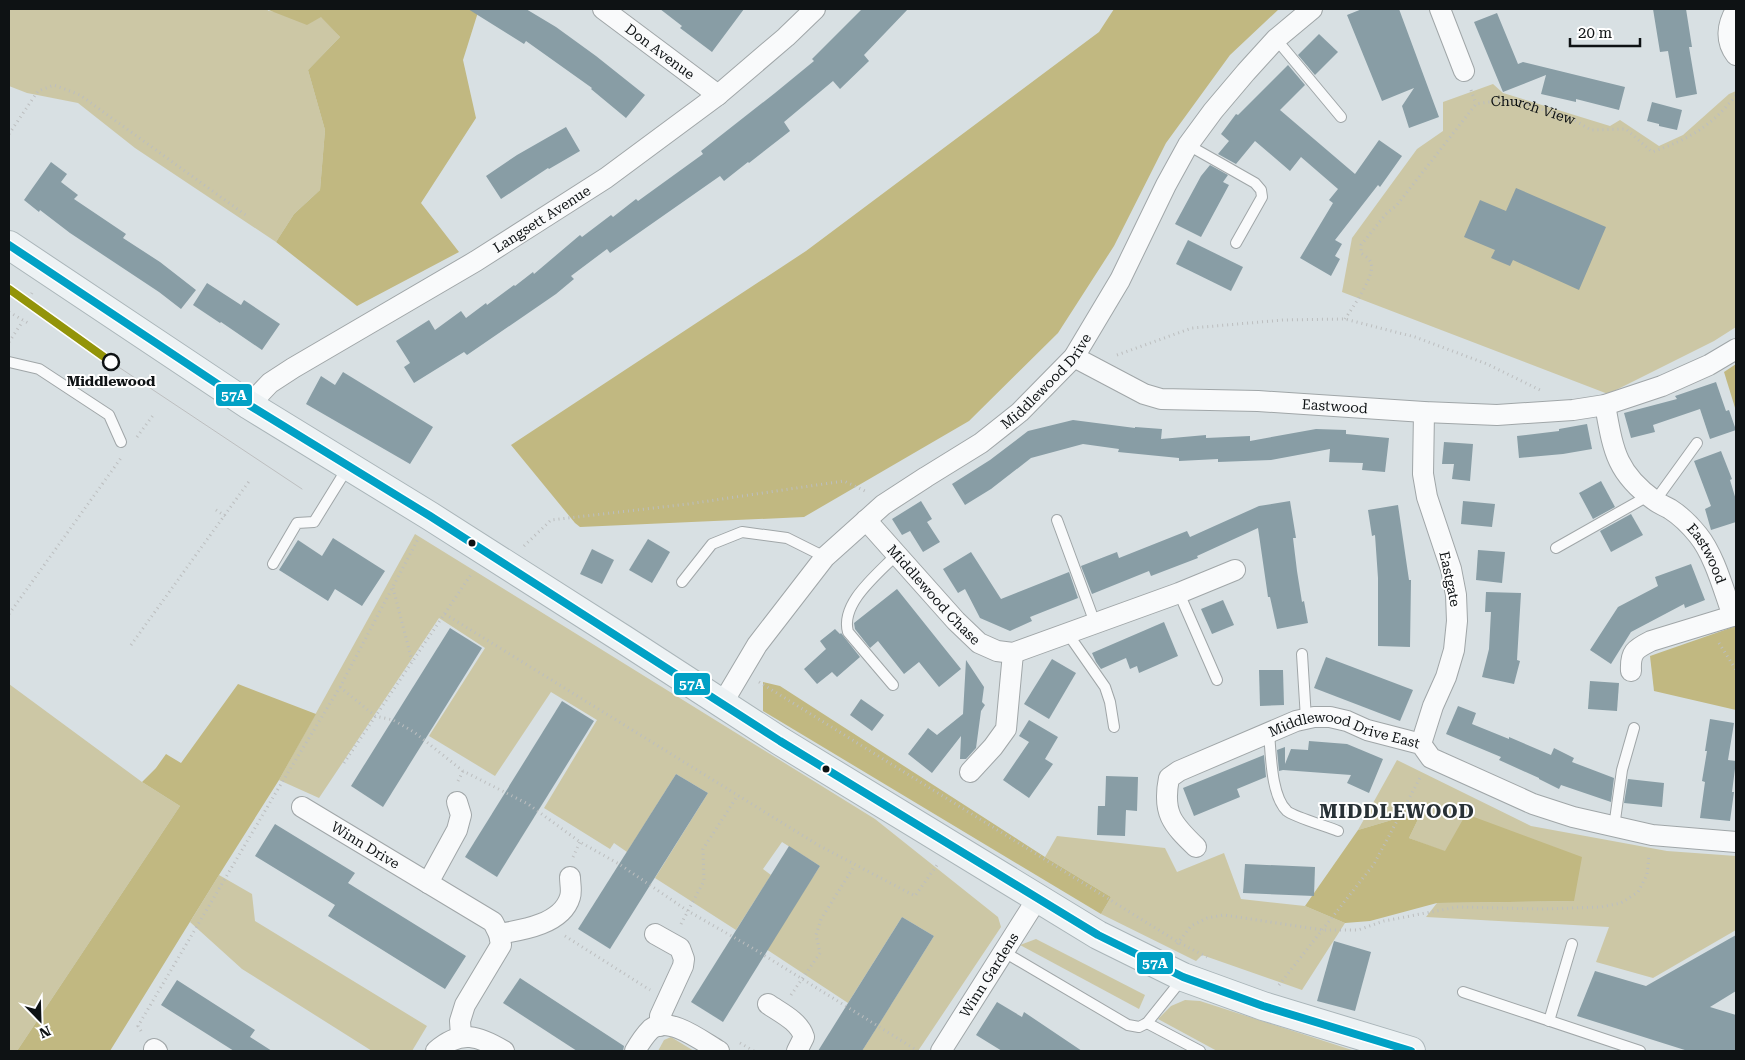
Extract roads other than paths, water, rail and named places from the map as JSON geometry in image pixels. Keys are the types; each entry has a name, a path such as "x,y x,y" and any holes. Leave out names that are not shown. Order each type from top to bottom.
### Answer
{"main road":[{"path":"9,246 249,405 430,516 780,741 1098,936 1174,972 1263,1006 1411,1051"}],"street":[{"name":"Don Avenue","path":"603,9 718,95"},
{"name":"Langsett Avenue","path":"249,405 266,386 293,368 476,260 606,178 718,95 786,37 815,9"},
{"name":"Middlewood Drive","path":"722,704 757,645 824,557 883,505 926,476 981,443 1020,412 1074,358 1120,280 1166,185 1188,145 1213,110 1276,39 1312,9"},
{"path":"1440,9 1464,71"},
{"path":"1736,10 1728,30 1729,42 1736,55"},
{"name":"Eastwood","path":"1074,358 1144,394 1161,399 1258,401 1497,415 1573,410 1605,405 1662,386 1709,365 1736,349"},
{"name":"Eastwood","path":"1605,405 1613,448 1620,465 1634,484 1652,499 1686,521 1700,538 1735,616 1651,641 1639,647 1630,658 1630,671"},
{"name":"Eastgate","path":"1424,412 1423,474 1427,497 1451,569 1456,595 1457,621 1454,650 1446,677 1433,706 1426,751"},
{"name":"Middlewood Chase","path":"866,520 956,621 979,643 997,651 1013,653"},
{"path":"970,772 993,747 1006,729 1013,653 1179,593 1234,570"},
{"name":"Middlewood Drive East","path":"1196,847 1178,830 1169,814 1166,794 1168,778 1179,771 1296,721 1330,717 1347,721 1426,751 1533,804 1573,817 1652,835 1736,842"},
{"path":"428,883 457,830 461,815 457,802"},
{"name":"Winn Drive","path":"302,807 493,922 499,934"},
{"path":"461,1036 460,1021 466,1005 501,945 499,934 524,930 555,916 567,904 571,895 570,877"},
{"name":"Winn Gardens","path":"941,1051 1037,899"},
{"path":"660,1026 660,1016 683,966 684,959 680,948 662,938"},
{"path":"774,1008 802,1030 804,1037 796,1051"},
{"path":"635,1051 652,1029 660,1026 675,1026 719,1051"},
{"path":"436,1051 446,1043 461,1036 475,1037 488,1041 504,1051"}],"lane":[{"path":"1276,39 1341,117"},
{"path":"1188,145 1255,182 1261,190 1262,197 1236,243"},
{"path":"9,362 39,369 110,415 121,442"},
{"path":"1556,548 1652,499 1697,443"},
{"path":"273,564 297,523 314,522 349,466"},
{"path":"1057,520 1095,623"},
{"path":"682,582 712,544 742,532 787,538 824,557"},
{"path":"893,685 848,632 845,623 853,600 897,554"},
{"path":"1179,593 1217,680"},
{"path":"1068,634 1105,687 1110,702 1114,727"},
{"path":"1302,654 1306,719"},
{"path":"1614,827 1622,770 1634,728"},
{"path":"1269,733 1273,773 1280,802 1288,812 1338,830"},
{"path":"1550,1021 1572,944"},
{"path":"1004,952 1128,1025 1139,1027 1147,1022 1174,972"},
{"path":"1462,992 1550,1021 1625,1049 1638,1051"},
{"path":"1147,1022 1200,1051"}],"tram line":[{"path":"111,362 302,489"}],"place":[{"name":"Middlewood","path":"111,362"}],"district":[{"name":"MIDDLEWOOD","path":"1397,811"}]}
